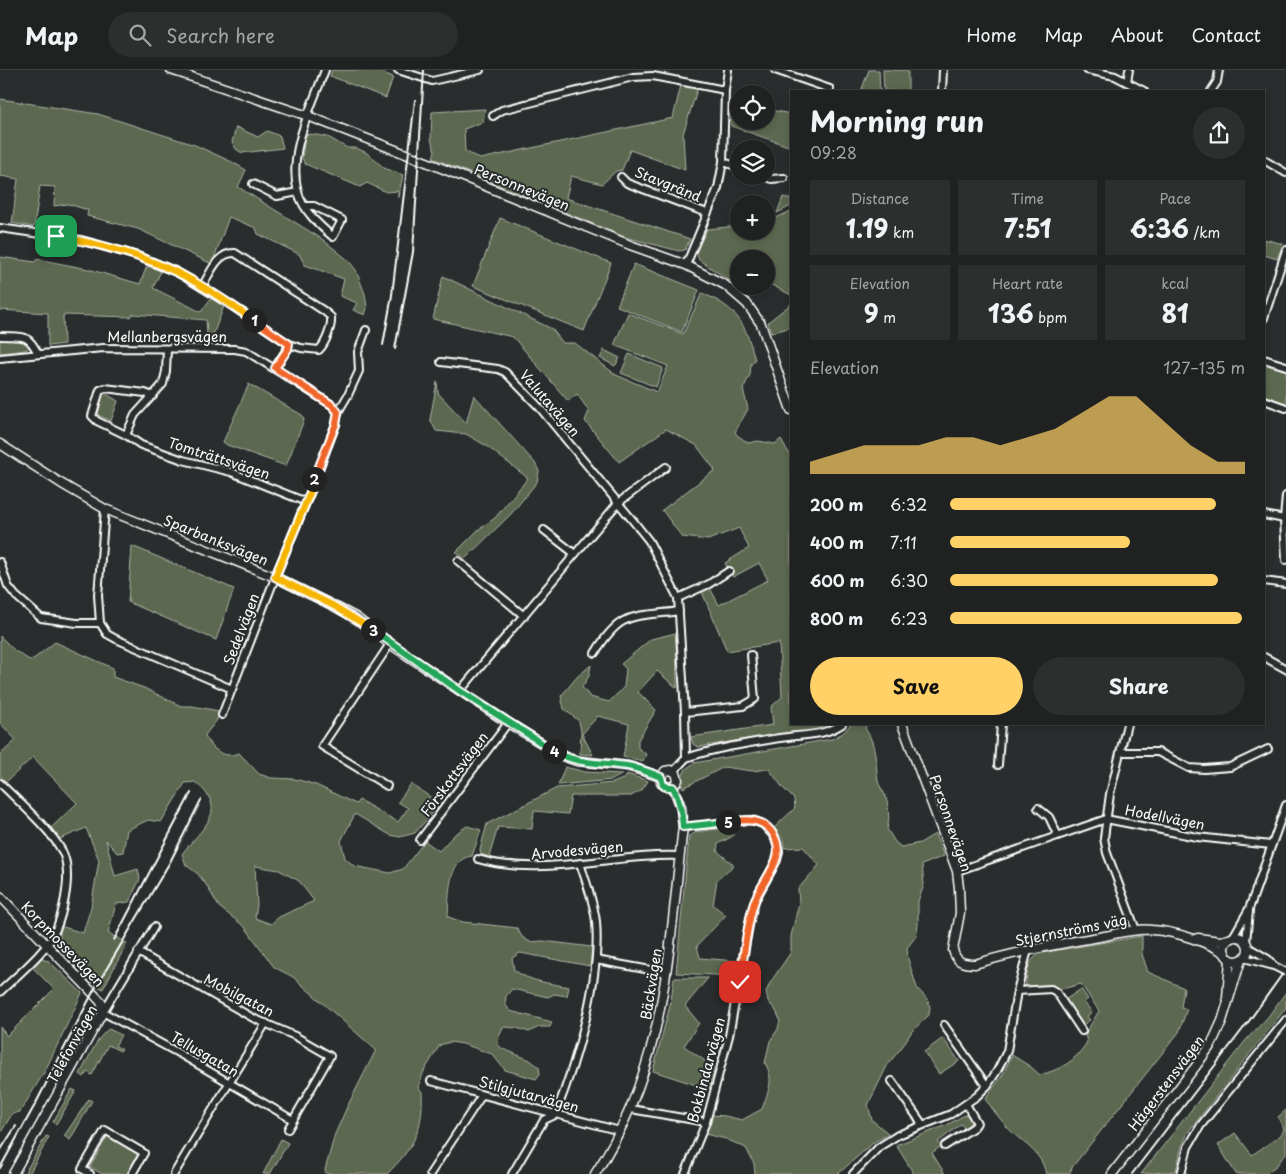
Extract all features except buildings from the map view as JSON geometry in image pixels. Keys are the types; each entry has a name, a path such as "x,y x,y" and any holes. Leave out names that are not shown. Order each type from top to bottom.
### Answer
{"street":[{"name":"Personnevägen","path":"171,70 308,116 686,265 725,285 741,298 761,324 790,407"},
{"path":"304,206 314,206 342,220 333,237 315,220 304,206 298,192 296,168 301,131 326,70"},
{"path":"398,70 432,82 480,70"},
{"path":"686,265 718,188 724,162 724,90 728,70"},
{"path":"775,70 830,89"},
{"path":"942,90 943,70"},
{"path":"1087,70 1115,76 1142,90"},
{"path":"1128,82 1129,70"},
{"path":"1212,90 1219,70"},
{"path":"494,116 502,110 633,77 653,76 724,90"},
{"path":"1265,161 1286,172"},
{"path":"724,162 730,164"},
{"name":"Stavgränd","path":"622,177 627,183 707,214"},
{"path":"775,179 784,178"},
{"path":"253,184 277,196 298,192"},
{"path":"0,228 81,240 137,256 177,272 289,344 301,348 319,350 323,346 330,328 331,317 324,310 235,252 223,255 202,287"},
{"path":"1265,315 1286,250"},
{"name":"Sedelvägen","path":"222,715 336,424 338,412 359,371 358,352 366,330"},
{"path":"0,336 24,337 30,340 38,354"},
{"path":"275,368 288,349 289,344"},
{"name":"Mellanbergsvägen","path":"0,358 103,348 235,349 246,351 275,368 332,405 338,412"},
{"path":"126,435 135,415 163,384 166,371 167,349"},
{"path":"1265,358 1286,366"},
{"name":"Valutavägen","path":"440,362 498,369 505,372 540,408 648,541 678,598 686,758"},
{"name":"Tomträttsvägen","path":"153,396 145,392 105,388 100,390 92,416 97,421 126,435 141,445 183,460 231,472 306,502"},
{"path":"1265,400 1286,408"},
{"name":"Sparbanksvägen","path":"0,444 104,509 275,577 349,614 390,644 508,723 568,759 597,764 628,766 661,777"},
{"path":"460,691 618,503 666,467"},
{"path":"1286,496 1284,519 1286,560"},
{"path":"104,509 98,595 100,623 107,634 232,689"},
{"path":"1265,515 1284,519"},
{"path":"544,530 575,554"},
{"path":"458,561 524,616"},
{"path":"0,562 8,586 40,618 77,623 100,623"},
{"path":"678,598 709,584 729,572"},
{"path":"1265,581 1286,584"},
{"path":"595,653 608,632 616,624 639,615 679,611"},
{"path":"387,786 322,746 390,644"},
{"path":"685,712 743,706 755,699 751,655"},
{"path":"1265,658 1286,669"},
{"name":"Förskottsvägen","path":"420,840 508,723"},
{"path":"674,771 678,778 677,783 673,787 663,785 661,777 665,771 674,771 686,758 702,753 782,738 824,734 840,725"},
{"name":"Personnevägen","path":"902,725 957,871 960,888 960,913 953,950 954,955 959,961"},
{"path":"998,765 1001,725"},
{"path":"1128,725 1110,794 1106,819 1105,847 1136,930"},
{"path":"1121,752 1158,752 1189,768 1204,770 1230,767 1268,749"},
{"path":"0,783 53,838 63,852 66,870 66,891 62,913 47,946 0,992"},
{"name":"Bäckvägen","path":"595,1174 631,1109 650,1053 667,973 683,827 681,807 673,787"},
{"path":"1286,805 1249,910 1224,946 1227,956 1235,961 1243,959 1274,966 1286,972"},
{"path":"1038,808 1049,817 1057,834"},
{"name":"Hodellvägen","path":"957,871 1057,834 1106,819 1190,836 1271,845"},
{"name":"Bokbindarvägen","path":"683,827 744,820 758,821 768,827 774,836 779,850 773,868 755,900 729,1036 706,1122 685,1174"},
{"name":"Arvodesvägen","path":"478,859 492,864 521,867 652,856 680,856"},
{"path":"512,1174 544,1120 555,1115 586,1020 596,960 596,921 580,863"},
{"name":"Korpmossevägen","path":"0,896 101,1002 103,1012"},
{"path":"1243,959 1248,953 1249,910"},
{"name":"Telefonvägen","path":"13,1174 103,1012 154,927"},
{"name":"Stjernströms väg","path":"959,961 975,964 1028,950 1136,930 1161,930 1217,948 1227,956"},
{"name":"Stjernströms väg","path":"1189,938 1220,941 1231,938"},
{"path":"1231,938 1241,938 1274,966"},
{"path":"853,1174 879,1147 898,1136 951,1114 987,1086 1007,1051 1017,991 1028,950"},
{"name":"Mobilgatan","path":"138,952 253,1018 295,1036 330,1056 293,1120"},
{"name":"Hägerstensvägen","path":"1227,956 1227,1000"},
{"name":"Hägerstensvägen","path":"1112,1174 1207,1052 1219,1029 1227,1000 1243,959"},
{"path":"596,960 667,973"},
{"path":"1017,991 1051,989 1056,992 1082,1031"},
{"name":"Tellusgatan","path":"103,1012 293,1120"},
{"path":"1181,1174 1188,1148 1201,1125 1286,1020"},
{"path":"174,1174 210,1112 266,1024"},
{"path":"944,1024 987,1086"},
{"path":"892,1080 923,1125"},
{"name":"Stilgjutarvägen","path":"431,1081 555,1115 620,1130"},
{"path":"430,1174 482,1095"},
{"path":"945,1146 974,1127 976,1122 966,1104"},
{"path":"631,1109 706,1122"},
{"path":"288,1129 293,1120"},
{"path":"90,1174 82,1169 105,1130 144,1153 132,1174"}],"green space":[{"path":"332,70 377,70 393,77 386,98 330,76"},
{"path":"869,70 879,70 880,90 861,90"},
{"path":"883,70 908,70 908,90 884,90"},
{"path":"681,85 698,87 683,134 685,170 630,150 622,170 616,171 602,184 571,176 566,198 690,239 685,250 679,251 625,237 433,158 435,151 431,139 432,112 485,109 483,122 464,129 465,151 480,159 673,118"},
{"path":"0,99 98,114 195,145 246,170 238,187 322,239 348,260 356,270 365,294 367,308 365,315 353,310 357,303 340,296 344,279 305,265 299,254 258,234 256,228 229,217 212,264 138,229 87,216 88,210 68,204 54,206 55,187 40,186 34,227 12,223 18,179 1,176 0,179"},
{"path":"728,100 730,101 730,117"},
{"path":"775,111 790,114 790,147 742,130 775,130"},
{"path":"236,127 258,137 267,131 280,136 283,148 242,153 236,149 232,142"},
{"path":"311,134 328,137 347,148 356,148 367,153 384,168 403,175 398,198 398,191 386,192 367,183 360,187 305,164 302,158 305,135"},
{"path":"783,197 790,199 790,206 777,213"},
{"path":"790,211 790,294 775,287 775,250 730,250 730,281 699,260 696,252 707,229 730,227 730,240 775,240 775,218"},
{"path":"500,218 611,263 584,331 473,286"},
{"path":"1265,239 1283,244 1277,259 1265,255"},
{"path":"0,257 35,262 37,259 88,269 140,284 147,266 161,271 153,288 201,312 211,298 224,306 210,343 204,343 207,334 206,320 133,314 131,317 63,315 64,344 48,346 48,313 0,310"},
{"path":"634,264 699,290 682,332 617,306"},
{"path":"443,276 552,329 563,343 575,343 616,375 657,392 668,366 614,345 628,313 683,334 702,293 732,311 748,336 755,360 751,364 750,375 743,389 748,409 735,432 748,443 758,441 775,444 781,439 790,455 790,725 830,725 813,731 779,734 698,747 693,744 691,737 773,725 771,707 782,697 779,643 727,651 702,592 710,588 719,605 768,580 759,563 733,577 725,563 749,548 739,528 708,540 682,537 662,510 715,470 696,445 666,429 619,462 585,421 589,411 577,394 568,401 513,337 433,319"},
{"path":"790,305 790,327 771,333 768,322"},
{"path":"0,338 23,338 31,345 26,350 0,353"},
{"path":"604,350 620,358 615,366 600,358"},
{"path":"629,354 663,368 656,387 621,373"},
{"path":"1265,364 1286,370 1286,403 1265,397"},
{"path":"437,382 438,393 466,423 474,395 535,463 539,471 537,482 511,514 465,559 456,552 479,529 495,518 528,478 485,445 466,434 436,431 430,419"},
{"path":"249,384 302,415 304,420 286,466 223,442"},
{"path":"103,392 118,401 111,421 98,415"},
{"path":"132,546 234,589 216,640 128,602"},
{"path":"676,633 677,688 657,671 638,692 656,710 638,740 638,748 646,754 643,761 623,757 629,724 598,716 582,734 593,755 580,754 581,731 579,721 564,709 561,696 577,677 591,665 589,676 582,687 590,697 609,702 624,687 626,669 621,664 651,639"},
{"path":"0,636 15,651 31,661 55,642 113,668 113,677 144,688 181,706 219,711 217,720 205,735 207,740 223,754 233,755 239,753 259,774 271,778 295,779 316,785 356,804 359,800 398,822 408,808 398,802 411,784 442,805 434,811 415,833 400,837 390,835 355,814 341,841 345,858 354,866 390,873 403,869 425,841 439,851 454,835 467,826 481,830 472,856 464,858 454,871 449,890 448,917 463,922 517,928 522,937 530,942 543,941 592,947 590,966 520,953 512,958 514,970 520,974 540,982 569,987 567,996 554,994 548,997 512,989 506,996 505,1004 510,1011 552,1022 550,1027 539,1027 529,1032 517,1028 503,1027 499,1036 498,1044 501,1048 530,1060 539,1067 540,1074 536,1079 505,1070 492,1054 463,1044 450,1042 440,1045 424,1071 418,1087 422,1092 419,1128 404,1156 387,1174 326,1174 325,1170 335,1134 376,1050 293,977 274,967 245,927 219,907 198,874 186,865 182,854 210,819 211,802 206,792 195,782 185,783 161,822 148,820 127,830 123,852 117,853 106,840 115,876 138,869 140,879 129,902 116,904 108,933 127,943 103,989 82,977 60,942 60,926 83,933 91,907 99,860 86,828 60,839 50,829 77,803 33,757 6,782 0,776 0,755 16,740 0,723","holes":["255,866 279,870 299,881 314,901 279,917 271,924 255,918 257,905"]},
{"path":"850,725 866,725 865,728 874,747 879,785 887,803 889,816 887,829 895,842 901,847 920,843 935,834 944,856 922,865 924,885 918,901 918,925 916,936 907,948 908,959 917,988 927,999 930,1007 929,1015 912,1031 888,1064 868,1105 872,1120 889,1134 874,1142 838,1174 755,1174 754,1164 746,1148 726,1139 705,1134 712,1115 742,1120 762,1109 770,1080 765,1063 770,1041 778,1029 780,1020 768,1001 766,992 791,952 791,936 799,903 798,889 819,865 803,847 784,848 783,839 774,828 795,808 794,799 769,769 752,771 724,767 683,788 680,780 686,769 694,763 832,739 843,733"},
{"path":"565,767 585,772 623,774 612,780 558,785"},
{"path":"627,774 648,781 642,790 631,796 571,796 568,814 534,811 532,829 498,827 489,857 481,854 480,850 487,824 557,788 613,783 625,778"},
{"path":"732,827 733,836 718,844 717,851 734,865 717,880 713,905 726,915 697,946 700,958 737,961 735,976 676,973 689,836 696,832"},
{"path":"1142,936 1142,954 1148,972 1184,988 1181,1007 1187,1009 1179,1032 1073,1166 1069,1174 1046,1174 1040,1159 1007,1127 985,1099 1002,1076 1012,1055 1040,1075 1067,1064 1078,1055 1087,1042 1085,1034 1099,1011 1081,984 1058,990 1052,986 1025,988 1030,963 1041,953"},
{"path":"41,959 49,961 82,993 45,1071 20,1112 12,1114 0,1134 0,1027 7,1036 54,989 32,967"},
{"path":"674,978 708,978 685,1006 699,1023 684,1046 715,1068 709,1089 653,1071 671,1001"},
{"path":"1081,989 1088,999 1084,1002 1092,1012 1087,1016 1090,1020 1083,1025 1065,1000"},
{"path":"1286,992 1286,1008 1188,1132 1181,1149 1176,1171 1141,1174 1246,1040 1267,1018"},
{"path":"109,1029 121,1035 115,1046 122,1049 120,1051 108,1045 92,1075 87,1072 84,1077 80,1074 89,1056 100,1037"},
{"path":"943,1038 959,1061 939,1074 924,1052"},
{"path":"72,1089 76,1091 56,1124 53,1122"},
{"path":"89,1099 92,1101 70,1140 64,1136"},
{"path":"1286,1110 1286,1153 1277,1165 1265,1174 1236,1174 1218,1145 1235,1133 1252,1155 1281,1135 1284,1129 1278,1117"},
{"path":"968,1113 972,1119 969,1125 964,1128 961,1124 938,1142 941,1146 932,1153 945,1174 914,1174 896,1145 947,1125"},
{"path":"108,1135 139,1152 127,1174 102,1174 90,1167"},
{"path":"46,1136 49,1137 29,1174 24,1174"},
{"path":"281,1139 288,1143 270,1174 263,1174"}],"railway":[{"path":"395,349 413,252 424,70"},
{"path":"383,345 392,295 415,100"},
{"path":"114,940 191,793"},
{"path":"0,1168 94,990 170,862 201,800"},
{"path":"1132,1174 1249,1021 1286,969"},
{"path":"0,1151 16,1126"}],"route":[{"path":"56,236 81,240 137,256 177,272 212,293 289,344 288,349 275,368 332,405 338,412 336,424 313,481 312,488 275,577 357,618 390,644 460,691 508,723 568,759 597,764 628,766 661,777 663,785 673,787 678,796 683,827 744,820 758,821 768,827 777,841 779,850 777,860 755,900 740,982"}]}
